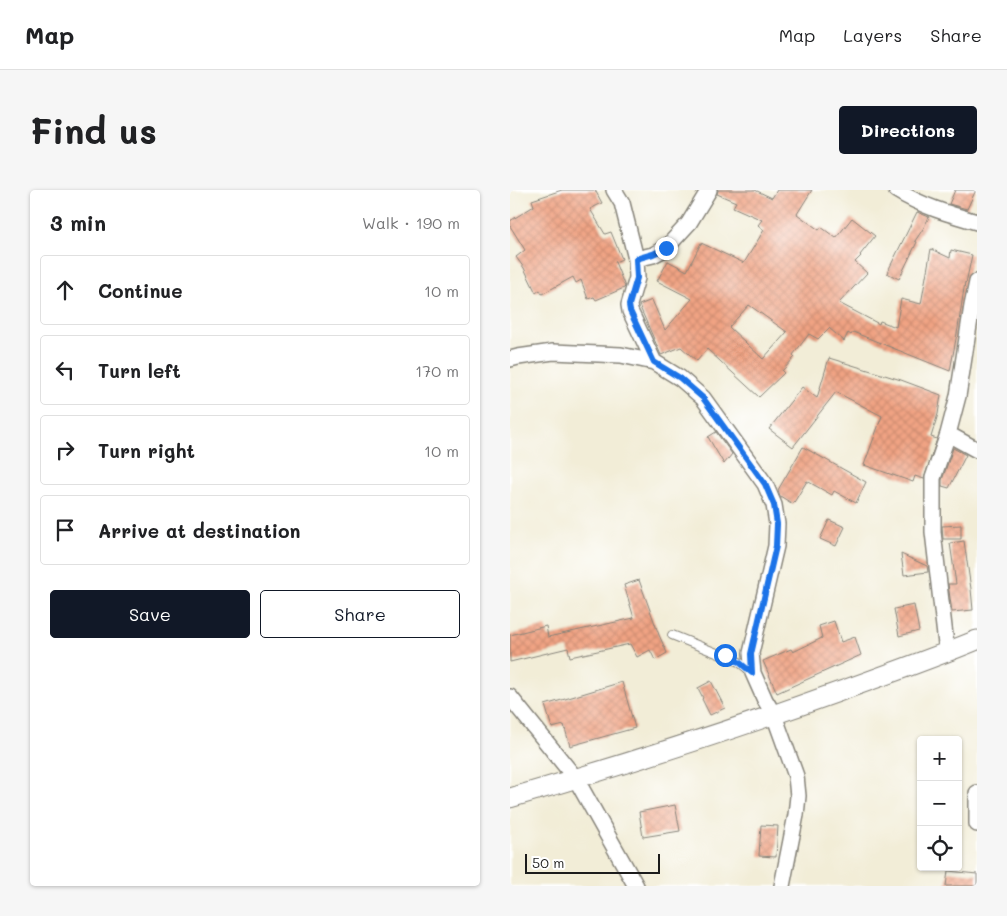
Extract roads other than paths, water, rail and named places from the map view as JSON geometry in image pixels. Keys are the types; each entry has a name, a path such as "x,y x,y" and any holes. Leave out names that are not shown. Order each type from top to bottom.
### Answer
{"street":[{"path":"614,190 622,203 636,259 637,278 629,305 630,311 654,362"},
{"path":"636,259 666,248 689,223 709,190"},
{"path":"896,190 909,198 977,222"},
{"path":"947,652 933,532 933,478 948,434 958,396 977,282"},
{"path":"510,359 553,352 621,355 654,362 680,378 703,398 765,484 774,505 777,524 776,546 751,654 752,673 774,715 796,776 798,796 796,815 782,886"},
{"path":"948,434 977,450"},
{"path":"510,798 576,779 774,715 977,640"},
{"path":"510,697 576,779 636,886"},
{"path":"977,793 977,824"}],"lane":[{"path":"672,635 739,662 752,673"}]}
